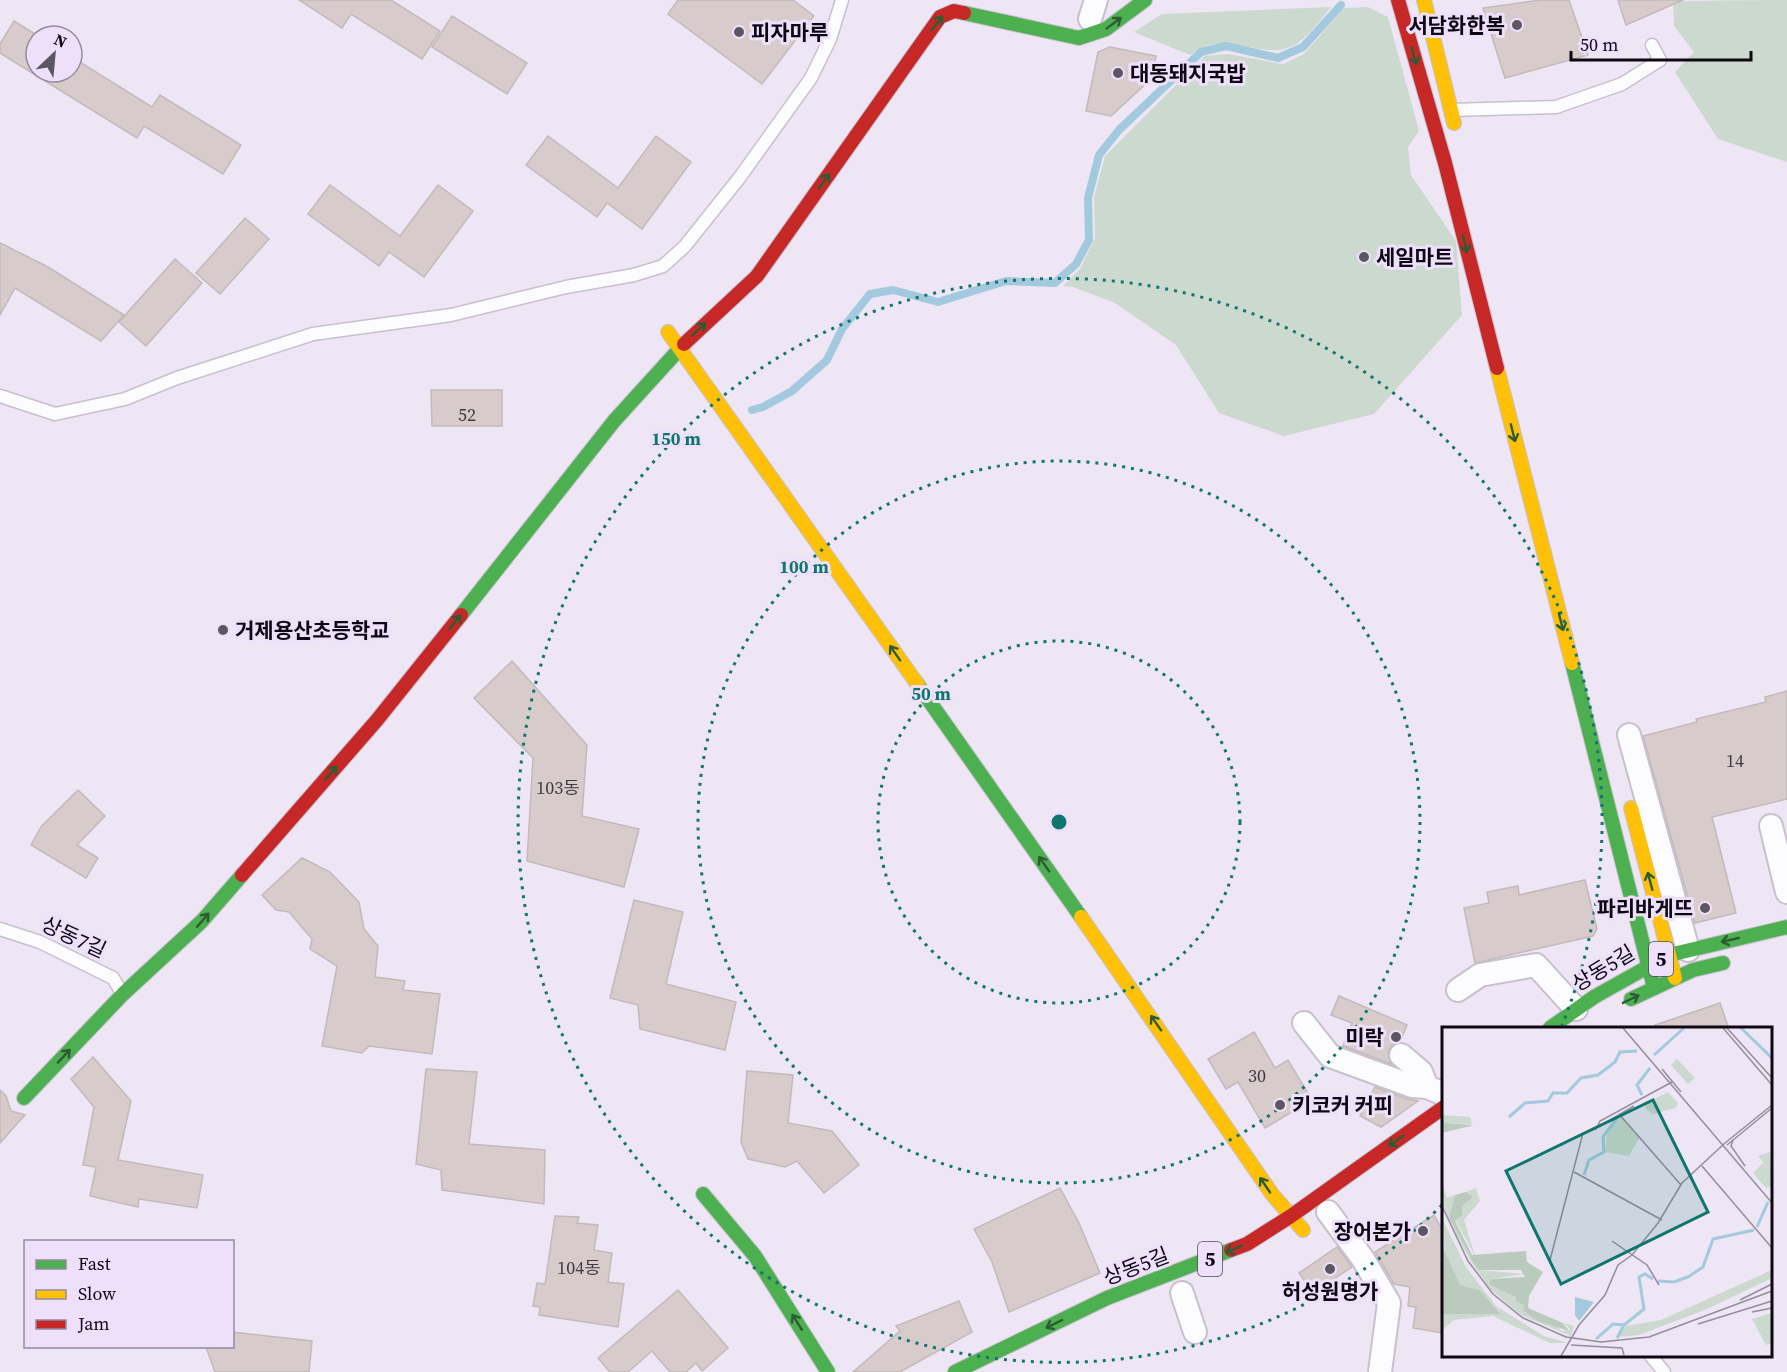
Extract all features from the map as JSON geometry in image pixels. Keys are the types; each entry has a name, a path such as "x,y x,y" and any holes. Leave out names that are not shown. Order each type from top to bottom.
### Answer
{"street":[{"path":"24,1098 123,994 192,932 377,720 662,358 678,348 757,276 940,17 954,11 1091,16 1089,37 1104,30 1145,0"},
{"path":"1398,0 1450,186 1654,988"},
{"path":"1424,0 1458,139"},
{"path":"668,331 1169,1041 1272,1194 1291,1216 1320,1218 1363,1259 1389,1303 1380,1372"},
{"path":"662,358 676,375"},
{"path":"1629,735 1679,953 1675,978"},
{"path":"1627,792 1679,953"},
{"path":"1771,825 1787,892"},
{"name":"상동5길","path":"1553,1027 1648,965 1679,953 1787,927"},
{"name":"상동5길","path":"1615,1007 1694,970 1735,960"},
{"path":"1458,990 1480,975 1536,965 1576,1010"},
{"path":"1304,1023 1330,1056 1412,1086 1435,1090"},
{"path":"1401,1055 1421,1072 1435,1090"},
{"name":"상동5길","path":"1280,1235 1291,1216 1442,1108"},
{"path":"703,1194 731,1221 757,1257 828,1372"},
{"path":"1261,1213 1280,1235"},
{"path":"700,1214 717,1230 729,1247"},
{"name":"상동5길","path":"955,1372 1107,1298 1247,1244 1280,1235 1320,1218"},
{"path":"1182,1293 1195,1332"}],"lane":[{"path":"0,396 55,414 125,399 177,378 313,334 451,315 566,287 634,275 663,266 685,246 740,177 811,78 830,39 842,0"},
{"path":"1451,110 1556,107 1622,84 1660,60 1652,45"},
{"name":"상동7길","path":"0,929 40,942 113,978 123,994"},
{"path":"1652,1357 1664,1372"}],"shaded area":[{"path":"1787,0 1787,162 1718,139 1675,72 1694,52 1674,26 1673,1"},
{"path":"1331,7 1306,37 1283,49 1257,49 1218,44 1204,47 1190,55 1134,32 1162,14"},
{"path":"1368,7 1388,17 1419,131 1408,147 1411,175 1456,241 1462,315 1374,414 1284,436 1219,413 1176,345 1115,303 1073,287 1063,286 1080,269 1095,238 1094,197 1105,156 1205,56 1228,54 1283,64 1304,54 1344,8"}],"building":[{"path":"299,0 391,0 440,31 422,59 351,14 342,28"},
{"path":"678,0 793,0 814,16 762,84 668,14"},
{"path":"1541,0 1569,0 1588,55 1505,78 1483,8"},
{"path":"1618,0 1683,0 1626,25"},
{"path":"452,16 527,63 507,94 432,47"},
{"path":"14,21 24,27 24,68 0,53 0,44"},
{"path":"1110,47 1156,56 1152,78 1111,116 1086,111 1098,52"},
{"path":"84,64 152,107 160,95 241,145 223,174 144,126 137,138 50,84 84,84"},
{"path":"548,136 618,188 656,136 691,162 642,229 607,203 597,217 526,165"},
{"path":"330,185 400,236 438,185 473,211 424,277 389,252 379,266 308,214"},
{"path":"245,218 269,239 220,294 196,273"},
{"path":"0,243 48,267 124,315 101,341 15,288 0,315"},
{"path":"175,259 202,283 146,346 119,322"},
{"path":"431,390 502,390 502,426 432,426"},
{"path":"512,661 587,745 582,816 639,829 624,887 527,861 533,758 474,698"},
{"path":"1787,691 1787,799 1712,817 1736,913 1695,923 1643,736 1697,722 1696,719 1766,702 1765,697"},
{"path":"78,790 105,816 77,845 98,858 86,878 31,845 41,827"},
{"path":"302,858 330,872 359,902 364,929 378,946 375,977 405,981 403,990 440,994 432,1054 369,1046 362,1053 322,1046 337,966 310,949 312,939 289,912 276,910 262,895"},
{"path":"1585,880 1597,929 1593,936 1475,963 1464,908 1489,903 1487,892 1518,886 1519,895"},
{"path":"634,900 683,912 666,984 736,1002 725,1050 640,1029 638,1005 610,998"},
{"path":"1339,996 1407,1025 1400,1042 1391,1046 1388,1052 1391,1064 1343,1046 1352,1023 1331,1015"},
{"path":"1720,1003 1728,1027 1655,1027 1655,1025"},
{"path":"1254,1032 1275,1068 1288,1060 1312,1100 1265,1128 1238,1082 1226,1089 1208,1059"},
{"path":"93,1057 131,1101 118,1160 203,1175 197,1208 139,1199 138,1207 90,1196 96,1167 83,1165 94,1107 71,1079"},
{"path":"426,1069 477,1072 469,1144 545,1150 544,1204 442,1190 441,1170 416,1164"},
{"path":"747,1071 793,1075 788,1123 832,1131 859,1165 824,1193 797,1161 785,1167 748,1159 741,1142"},
{"path":"1375,1087 1418,1101 1381,1127 1360,1116"},
{"path":"0,1090 6,1096 11,1111 25,1115 0,1143"},
{"path":"1060,1188 1079,1223 1100,1273 1009,1312 992,1262 974,1229"},
{"path":"1434,1215 1442,1229 1442,1333 1413,1328 1416,1307 1408,1306 1410,1287 1394,1284 1375,1252"},
{"path":"555,1216 579,1217 577,1223 598,1225 594,1250 612,1253 608,1282 624,1284 618,1327 539,1315 540,1307 533,1306 537,1283 545,1284"},
{"path":"1337,1247 1352,1267 1313,1293 1299,1273"},
{"path":"678,1290 728,1348 702,1371 696,1363 686,1372 670,1372 652,1351 628,1372 610,1372 598,1358"},
{"path":"959,1301 972,1332 900,1372 853,1372 900,1331 896,1326"},
{"path":"234,1332 312,1341 309,1372 215,1372 206,1348 234,1348"}],"waterway":[{"path":"752,410 763,407 792,391 827,360 842,329 870,294 893,290 938,302 1006,281 1055,283 1076,264 1089,240 1088,198 1099,155 1119,130 1201,52 1226,46 1278,58 1303,47 1341,5"}],"traffic: fast":[{"path":"964,13 1079,38 1106,29 1145,0"},
{"path":"461,615 614,421 684,344"},
{"path":"1572,663 1654,988"},
{"path":"918,685 1081,917"},
{"path":"24,1098 123,994 202,921 242,875"},
{"path":"1551,1027 1594,997 1669,955 1787,927"},
{"path":"1631,999 1693,970 1723,963"},
{"path":"703,1194 755,1256 828,1372"},
{"path":"955,1372 1107,1298 1231,1250"}],"traffic: slow":[{"path":"1424,0 1454,123"},
{"path":"668,332 918,685"},
{"path":"1497,368 1572,663"},
{"path":"1631,808 1675,978"},
{"path":"1081,917 1272,1194 1303,1230"}],"traffic: jam":[{"path":"1398,0 1445,163 1497,368"},
{"path":"684,344 757,276 940,17 954,11 964,13"},
{"path":"242,875 377,720 461,615"},
{"path":"1231,1250 1247,1244 1291,1216 1442,1108"}],"place":[{"name":"서담화한복","path":"1517,25"},
{"name":"피자마루","path":"739,32"},
{"name":"대동돼지국밥","path":"1118,73"},
{"name":"세일마트","path":"1364,257"},
{"name":"거제용산초등학교","path":"223,630"},
{"name":"파리바게뜨","path":"1705,908"},
{"name":"미락","path":"1396,1037"},
{"name":"키코커 커피","path":"1280,1105"},
{"name":"장어본가","path":"1423,1231"},
{"name":"허성원명가","path":"1330,1269"}]}
